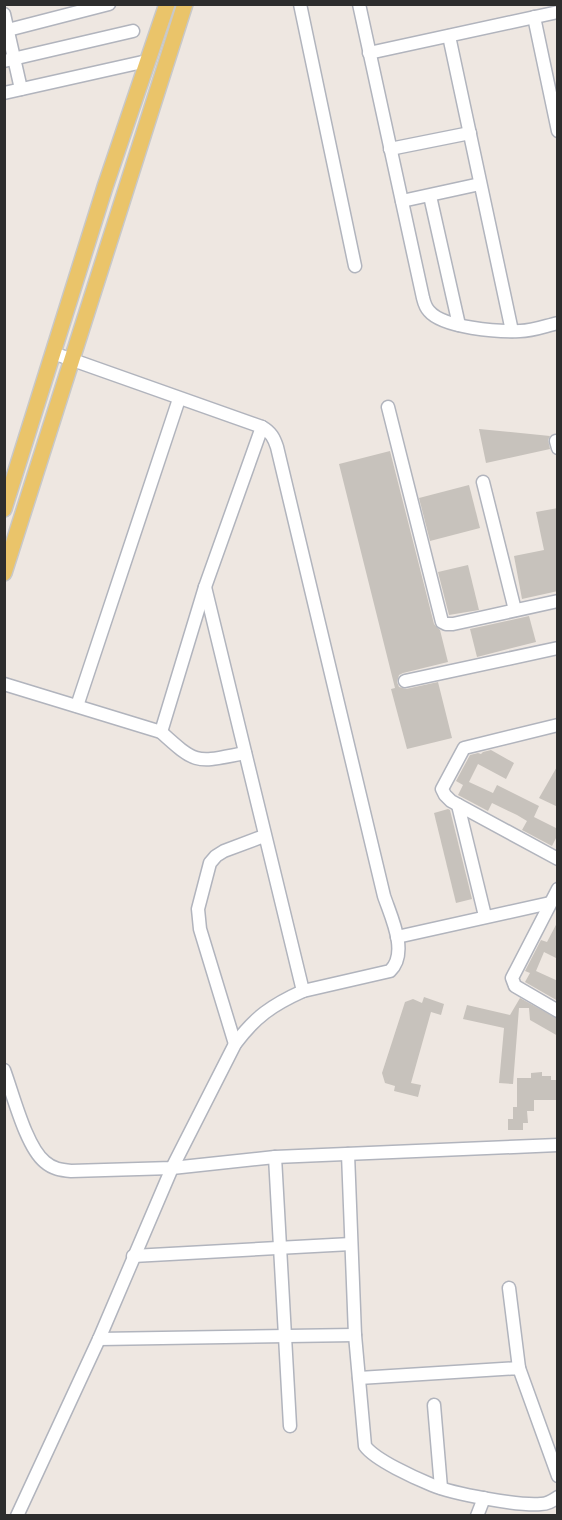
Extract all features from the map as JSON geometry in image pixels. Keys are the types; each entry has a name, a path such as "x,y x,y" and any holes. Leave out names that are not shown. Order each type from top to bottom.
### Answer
{"main road":[{"path":"4,509 105,187 167,4"},
{"path":"4,573 185,4"}],"street":[{"path":"6,31 109,4"},
{"path":"300,4 355,266"},
{"path":"359,4 423,298 429,311 441,320 459,325 512,331 522,331 558,322"},
{"path":"369,53 558,12"},
{"path":"4,14 9,60 21,89"},
{"path":"534,17 558,131"},
{"path":"9,60 133,31"},
{"path":"449,36 512,331"},
{"path":"4,93 147,61"},
{"path":"390,149 470,133"},
{"path":"402,201 480,184"},
{"path":"429,196 459,325"},
{"path":"17,1515 99,1338 172,1168 235,1044 249,1025 264,1011 280,1001 303,991 390,971 395,966 399,954 397,937 382,885 277,447 269,431 53,353"},
{"path":"77,706 179,399"},
{"path":"388,406 442,622 453,624 558,601"},
{"path":"161,732 205,587 262,427"},
{"path":"483,482 515,610"},
{"path":"205,587 303,991"},
{"path":"405,681 558,648"},
{"path":"4,684 161,732 184,753 195,759 205,760 245,753"},
{"path":"558,725 464,748 442,789 445,795 458,805 558,860"},
{"path":"458,805 485,916"},
{"path":"235,1044 200,929 198,909 210,863 216,856 264,836"},
{"path":"558,889 512,978 515,986 558,1011"},
{"path":"397,937 550,903"},
{"path":"4,1070 32,1146 43,1161 55,1169 71,1171 172,1168 275,1157 558,1145"},
{"path":"348,1154 355,1335 363,1439 369,1453 441,1488 484,1498 541,1504 551,1502 558,1497"},
{"path":"275,1157 290,1426"},
{"path":"133,1256 351,1244"},
{"path":"508,1288 519,1368 558,1476"},
{"path":"99,1338 355,1335"},
{"path":"359,1378 519,1368"},
{"path":"435,1405 441,1488"},
{"path":"477,1515 484,1498"}],"building":[{"path":"479,429 550,436 548,440 550,449 486,463"},
{"path":"390,451 434,624 440,630 448,662 399,675 397,682 399,687 406,689 438,682 452,738 407,749 391,689 395,688 339,464"},
{"path":"469,485 480,528 430,541 419,498"},
{"path":"558,508 558,591 522,599 514,556 544,550 536,512"},
{"path":"468,565 479,610 449,615 438,572"},
{"path":"529,616 536,642 477,657 470,629"},
{"path":"491,750 514,763 506,779 478,764 469,782 493,793 497,785 539,806 534,817 558,829 552,846 522,830 527,821 517,815 492,803 488,811 458,795 463,785 456,781 470,755"},
{"path":"558,765 558,807 539,798"},
{"path":"448,809 472,899 456,903 434,813"},
{"path":"558,921 558,959 544,952 536,971 558,981 558,1001 525,982 530,973 525,971 541,940 547,942"},
{"path":"424,997 444,1004 441,1015 431,1012 411,1083 421,1085 418,1097 394,1091 395,1086 385,1083 382,1073 405,1002 413,999 422,1003"},
{"path":"520,998 558,1019 558,1036 530,1020 529,1008 519,1008 513,1084 499,1083 504,1028 463,1019 467,1005 510,1015"},
{"path":"542,1072 542,1076 551,1076 551,1080 558,1080 558,1100 534,1100 534,1111 527,1111 528,1123 523,1123 523,1130 508,1130 508,1119 513,1119 513,1107 517,1107 517,1078 531,1078 531,1073"}]}
